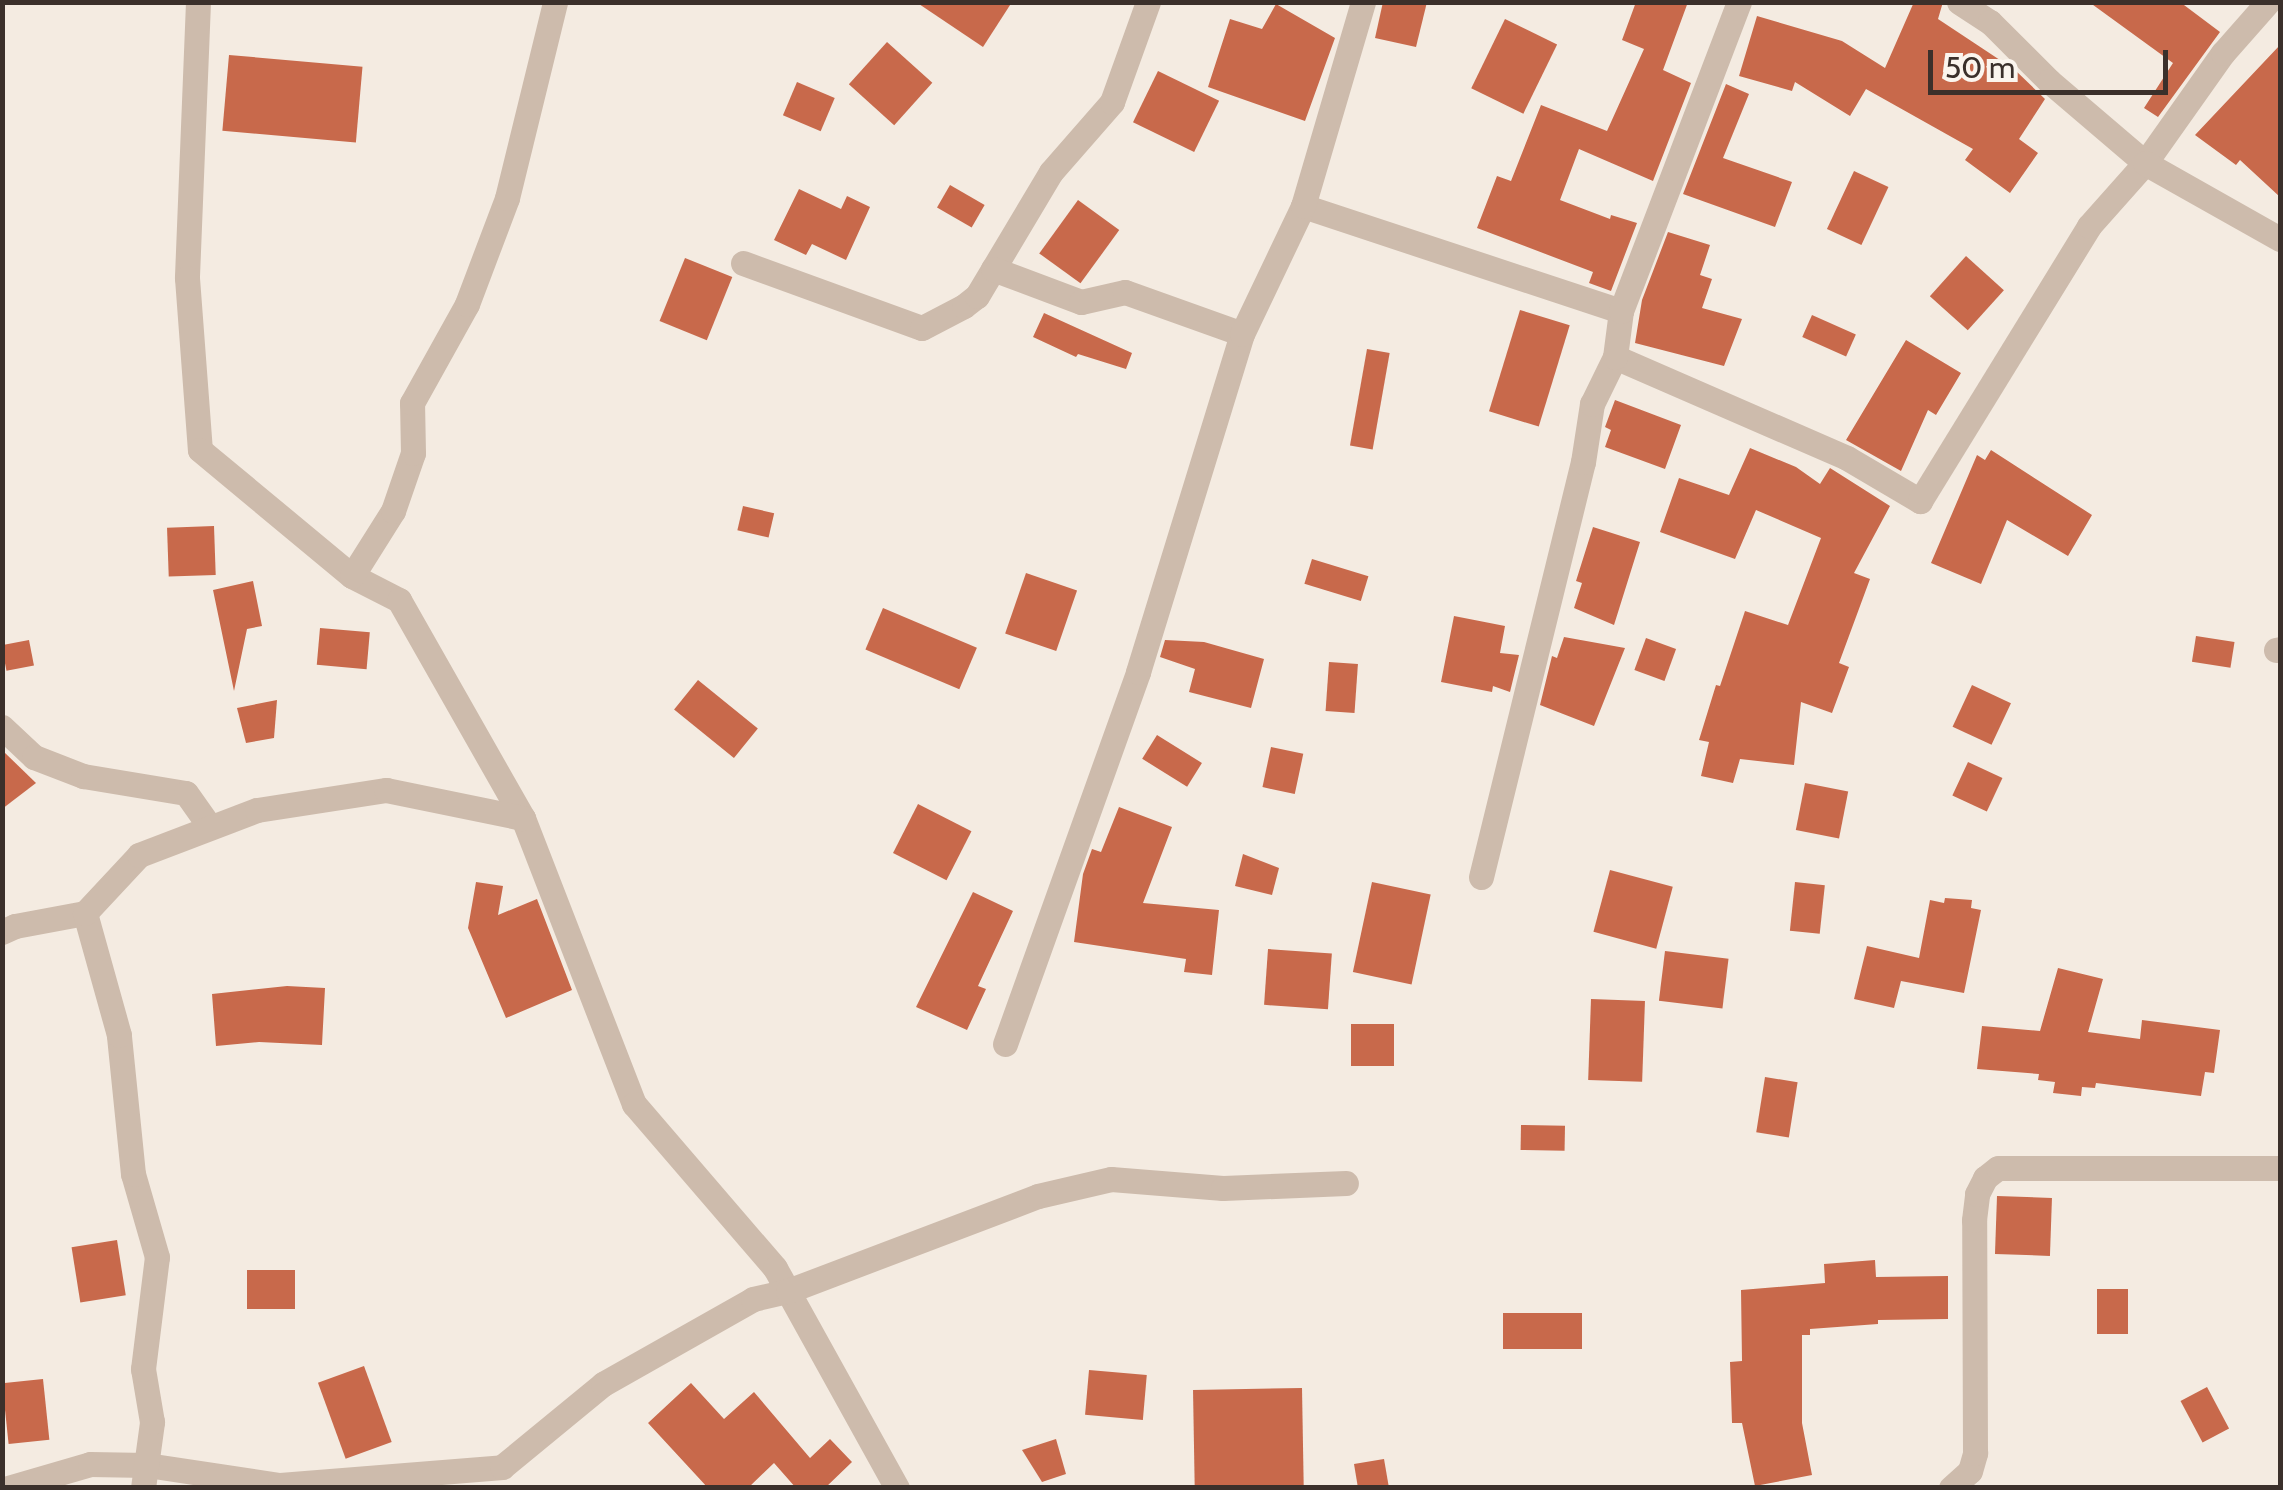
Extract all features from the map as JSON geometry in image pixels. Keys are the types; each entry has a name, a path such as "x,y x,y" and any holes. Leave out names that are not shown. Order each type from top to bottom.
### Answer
{"street":[{"path":"198,2 187,278 200,450 352,576 399,600 523,818 634,1104 775,1268 896,1488"},
{"path":"352,576 393,511 413,454 412,403 467,304 508,198 555,2"},
{"path":"743,262 922,328 977,296 1052,172 1112,102 1148,2"},
{"path":"1005,1044 1138,672 1242,334 1303,206 1363,2"},
{"path":"1480,877 1583,462 1592,404 1614,357 1622,311 1740,2"},
{"path":"1959,2 1990,22 2049,81 2145,163 2280,239"},
{"path":"1614,357 1847,458 1920,501 2090,226 2145,163 2223,53 2268,2"},
{"path":"1303,206 1622,311"},
{"path":"993,268 1081,302 1126,292 1242,334"},
{"path":"2,727 34,757 83,776 186,793 210,828"},
{"path":"2,932 85,913 139,854 257,810 386,790 523,818"},
{"path":"85,913 119,1034 133,1174 157,1256 143,1369 144,1396 152,1422 145,1476"},
{"path":"1952,1488 1970,1471 1975,1453 1974,1220 1976,1194 1985,1178 1998,1168 2280,1168"},
{"path":"8,1488 90,1464 145,1476 280,1485 502,1467 604,1384 753,1299 788,1291 1038,1196 1111,1179 1224,1188 1346,1183"}],"building":[{"path":"916,2 1012,2 983,47"},
{"path":"1383,2 1427,2 1416,47 1375,38"},
{"path":"1636,2 1688,2 1663,70 1691,83 1653,181 1579,149 1560,200 1610,219 1611,215 1637,223 1611,291 1589,283 1593,272 1477,228 1497,176 1511,181 1541,105 1607,131 1644,49 1622,40"},
{"path":"1914,2 1943,2 1938,19 2015,70 2045,99 2019,139 2038,153 2010,193 1965,160 1973,149 1866,89 1850,116 1795,82 1792,91 1739,76 1757,16 1842,41 1885,68"},
{"path":"2089,2 2180,2 2220,32 2158,117 2144,108 2173,63"},
{"path":"1276,4 1335,38 1305,121 1208,87 1230,19 1262,29"},
{"path":"1505,19 1557,44 1523,114 1471,88"},
{"path":"887,42 932,83 894,125 849,84"},
{"path":"2280,45 2280,197 2240,160 2236,165 2195,135"},
{"path":"229,55 362,67 356,142 222,131"},
{"path":"1158,71 1219,101 1194,152 1133,122"},
{"path":"797,82 835,98 821,131 783,115"},
{"path":"1726,84 1749,94 1723,158 1792,182 1775,227 1683,194"},
{"path":"1854,171 1888,187 1861,245 1827,229"},
{"path":"950,185 985,205 972,228 937,208"},
{"path":"799,189 841,209 847,196 870,207 846,260 812,244 806,255 774,240"},
{"path":"1078,200 1119,230 1080,283 1039,253"},
{"path":"1668,232 1710,245 1700,275 1712,279 1702,308 1742,319 1724,366 1635,343 1642,300"},
{"path":"1966,256 2004,290 1968,330 1930,296"},
{"path":"685,258 732,277 707,340 660,321"},
{"path":"1520,310 1570,325 1539,427 1489,411"},
{"path":"1044,313 1132,353 1126,369 1078,354 1076,357 1033,337"},
{"path":"1812,315 1856,335 1846,356 1802,337"},
{"path":"1906,340 1961,373 1936,415 1928,410 1901,471 1846,440"},
{"path":"1367,349 1390,353 1373,450 1350,446"},
{"path":"1615,400 1681,425 1665,469 1605,447 1611,430 1605,427"},
{"path":"1750,448 1796,467 1820,484 1830,468 1890,506 1854,573 1870,579 1839,663 1849,667 1832,713 1801,702 1794,765 1740,759 1733,783 1701,776 1709,742 1699,740 1716,685 1720,686 1745,611 1788,625 1821,538 1756,510 1735,559 1660,532 1679,478 1729,495"},
{"path":"1991,450 2092,515 2068,556 2007,520 1981,584 1931,563 1977,455 1985,460"},
{"path":"743,506 774,513 769,538 737,530"},
{"path":"214,526 216,575 169,577 167,528"},
{"path":"1593,527 1640,542 1614,625 1574,608 1582,583 1576,581"},
{"path":"1312,559 1368,576 1361,601 1304,584"},
{"path":"1026,573 1077,591 1056,651 1005,634"},
{"path":"253,581 262,626 247,629 234,691 213,590"},
{"path":"883,608 977,648 959,689 865,649"},
{"path":"1454,616 1505,626 1500,653 1519,655 1510,692 1493,686 1492,692 1441,682"},
{"path":"320,628 370,632 367,669 317,665"},
{"path":"2196,636 2235,642 2230,668 2192,662"},
{"path":"1564,637 1625,648 1594,726 1540,705 1552,656 1557,658"},
{"path":"1646,638 1676,649 1664,681 1634,670"},
{"path":"29,640 34,666 6,671 2,645"},
{"path":"1165,640 1204,642 1264,659 1251,708 1189,692 1195,669 1160,657"},
{"path":"1329,662 1358,664 1355,713 1326,711"},
{"path":"698,680 758,728 734,758 674,710"},
{"path":"1972,685 2011,703 1992,745 1953,727"},
{"path":"277,700 274,738 246,743 237,708"},
{"path":"1157,735 1202,763 1187,787 1142,759"},
{"path":"1271,747 1303,754 1295,794 1262,787"},
{"path":"2,750 36,783 2,809"},
{"path":"1968,762 2002,778 1987,812 1952,796"},
{"path":"1805,783 1848,791 1839,839 1796,830"},
{"path":"918,804 971,831 946,880 893,853"},
{"path":"1119,807 1172,827 1143,903 1219,910 1212,975 1184,972 1186,959 1074,942 1083,874 1092,849 1101,852"},
{"path":"1243,854 1279,868 1272,895 1235,886"},
{"path":"1610,870 1673,887 1656,949 1593,932"},
{"path":"476,882 503,886 498,915 537,899 572,990 506,1018 468,928"},
{"path":"1372,882 1431,894 1412,984 1353,972"},
{"path":"1795,882 1825,885 1820,934 1790,931"},
{"path":"973,892 1013,911 978,986 986,989 967,1030 916,1007"},
{"path":"1945,898 1972,900 1971,908 1981,910 1964,993 1901,981 1894,1008 1854,999 1867,946 1919,958 1930,900 1944,903"},
{"path":"1268,949 1332,953 1328,1009 1264,1005"},
{"path":"1665,951 1729,959 1722,1008 1659,1001"},
{"path":"2058,968 2103,979 2088,1032 2140,1039 2142,1020 2220,1030 2214,1073 2205,1072 2201,1096 2096,1083 2095,1088 2082,1087 2081,1096 2053,1093 2055,1082 2038,1080 2039,1074 1977,1069 1982,1026 2040,1031"},
{"path":"287,986 325,988 322,1045 259,1042 216,1046 212,994"},
{"path":"1591,999 1645,1001 1642,1082 1588,1080"},
{"path":"1351,1024 1394,1024 1394,1066 1351,1066"},
{"path":"1765,1077 1798,1082 1789,1137 1756,1132"},
{"path":"1521,1125 1565,1126 1565,1151 1521,1150"},
{"path":"1997,1196 2052,1198 2050,1256 1995,1254"},
{"path":"117,1240 126,1295 80,1303 72,1247"},
{"path":"1875,1260 1876,1277 1948,1276 1948,1319 1878,1320 1878,1324 1810,1329 1810,1335 1802,1335 1802,1423 1812,1475 1755,1486 1742,1423 1732,1423 1730,1362 1742,1361 1741,1290 1825,1283 1824,1264"},
{"path":"247,1270 295,1270 295,1309 247,1309"},
{"path":"2097,1289 2128,1289 2128,1334 2097,1334"},
{"path":"1503,1313 1582,1313 1582,1349 1503,1349"},
{"path":"364,1366 392,1442 346,1459 318,1383"},
{"path":"1089,1370 1147,1375 1143,1420 1085,1415"},
{"path":"43,1379 49,1440 9,1444 2,1383"},
{"path":"691,1383 724,1419 754,1392 810,1458 830,1439 852,1462 825,1488 796,1488 774,1463 748,1488 708,1488 648,1423"},
{"path":"2207,1387 2229,1428 2203,1443 2181,1401"},
{"path":"1302,1388 1304,1488 1195,1488 1193,1390"},
{"path":"1056,1439 1066,1474 1042,1482 1022,1450"},
{"path":"1384,1459 1389,1488 1358,1488 1354,1464"}]}
